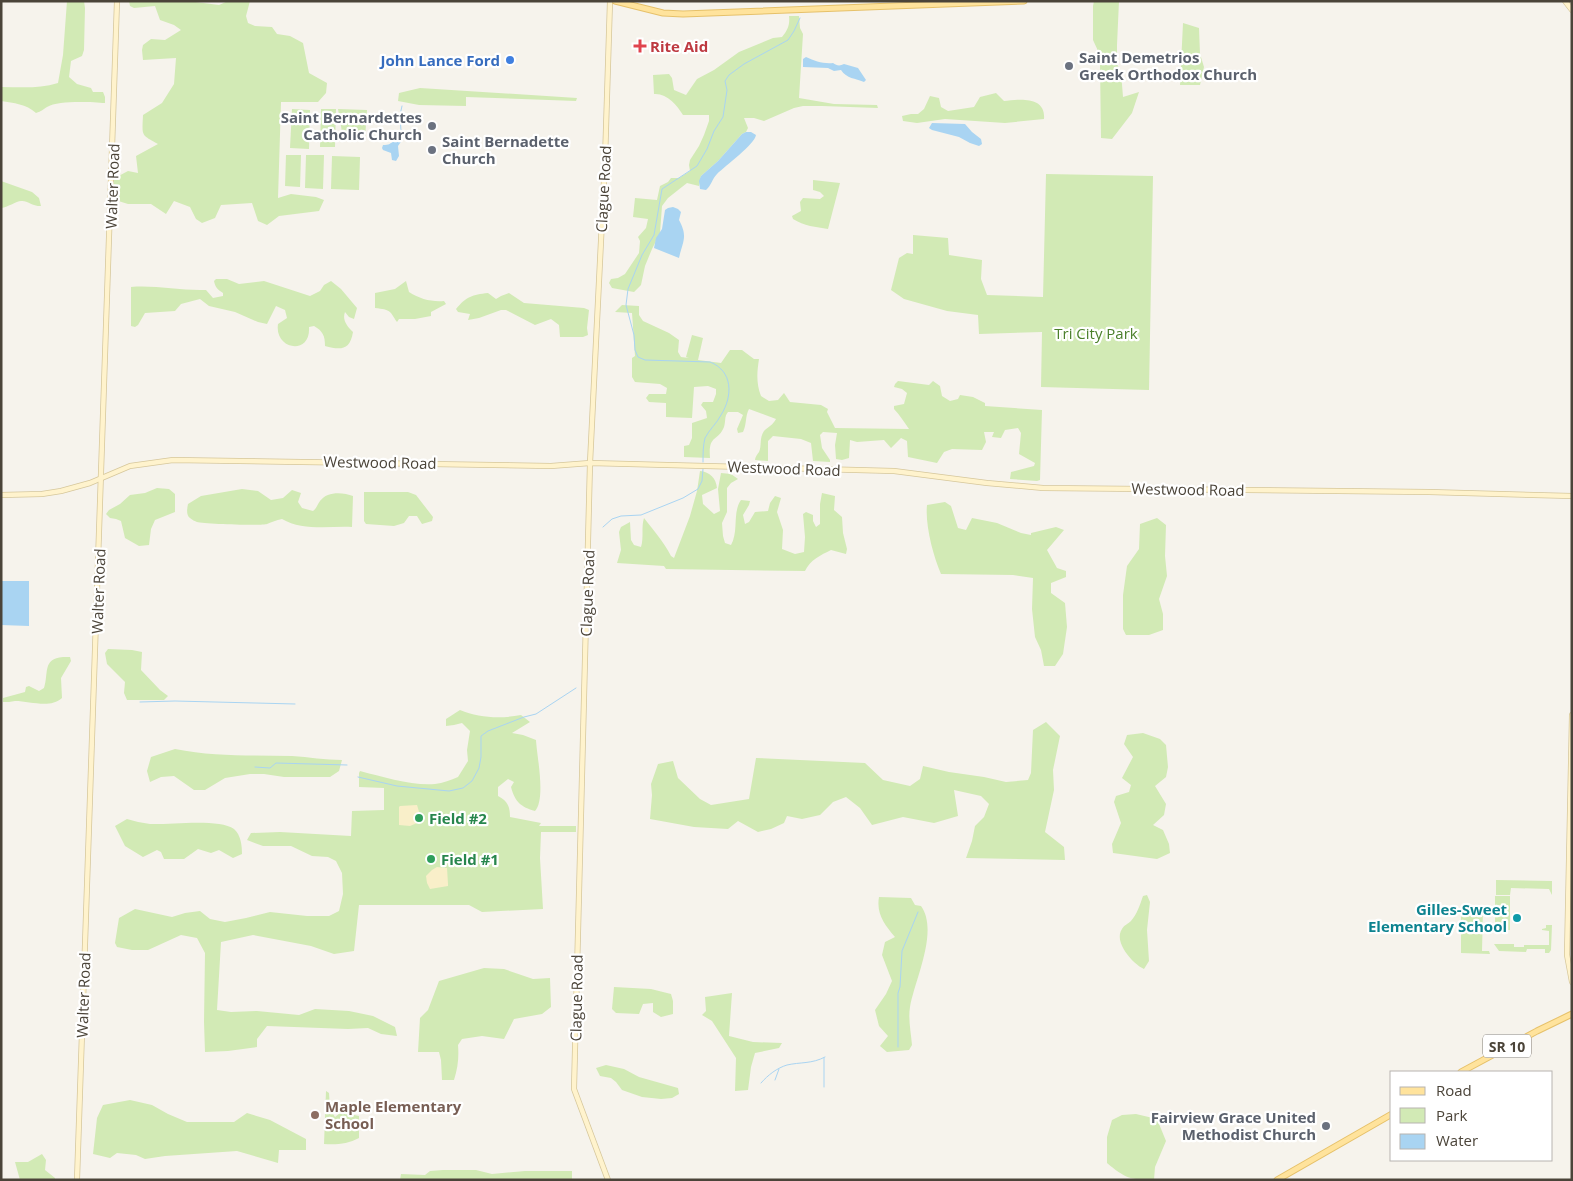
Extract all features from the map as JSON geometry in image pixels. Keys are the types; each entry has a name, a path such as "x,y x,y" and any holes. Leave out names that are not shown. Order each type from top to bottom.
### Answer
{"main road":[{"path":"615,1 663,13 683,14 1024,1"},
{"name":"SR 10","path":"1463,1071 1520,1039 1572,1014"},
{"path":"1277,1180 1390,1115"}],"street":[{"name":"Walter Road","path":"78,1180 117,1"},
{"name":"Clague Road","path":"608,1180 574,1089 590,463 604,179 610,1"},
{"path":"1565,1 1572,10"},
{"name":"Westwood Road","path":"1,495 42,494 61,491 90,483 130,466 173,460 551,466 590,463 894,471 1043,488 1429,492 1572,496"},
{"path":"1572,715 1567,955 1572,982"}],"green space":[{"path":"67,1 84,1 85,8 84,50 82,56 71,61 69,77 77,84 91,88 93,92 103,92 105,103 59,103 36,113 24,106 1,101 1,87 37,87 58,83 63,55"},
{"path":"129,1 188,1 219,5 228,1 250,1 246,16 248,23 255,26 272,27 277,34 290,36 303,43 309,73 327,83 326,93 318,102 281,102 278,198 291,194 316,197 324,200 319,211 279,216 267,225 258,221 252,203 221,205 215,218 202,223 196,219 190,207 174,201 166,214 151,204 128,204 112,199 113,179 128,171 138,173 136,156 158,144 144,134 143,115 162,103 174,84 176,58 143,60 143,45 151,39 165,40 181,30 174,25 160,20 155,6 134,8 130,6"},
{"path":"1094,1 1119,1 1117,64 1121,72 1123,97 1139,92 1132,113 1112,139 1101,138 1100,64 1099,53 1093,40"},
{"path":"789,16 799,16 800,28 803,34 799,98 834,104 877,105 878,108 803,106 764,121 744,118 748,128 746,132 701,176 699,186 687,183 668,198 662,206 660,233 645,266 641,285 634,292 612,288 609,283 611,279 625,274 639,253 640,241 638,237 646,228 648,219 633,217 635,198 657,200 660,186 671,178 679,178 690,171 690,160 699,146 709,121 709,115 683,115 675,104 663,95 654,94 653,75 669,74 672,78 674,90 686,95 697,79 714,70 739,52 773,38 782,37 788,27"},
{"path":"1183,23 1199,28 1200,54 1204,67 1200,85 1180,85"},
{"path":"420,88 577,98 576,101 466,97 466,106 419,105 398,101 399,93"},
{"path":"996,93 1004,101 1024,100 1036,103 1041,106 1044,112 1044,119 1005,123 945,119 917,123 903,121 902,116 918,114 924,109 930,96 939,98 941,107 948,111 974,107 980,97"},
{"path":"292,109 310,110 309,149 290,148"},
{"path":"321,109 336,109 335,147 320,147"},
{"path":"338,109 367,110 365,139 342,132"},
{"path":"286,155 301,155 300,187 285,186"},
{"path":"306,155 324,155 323,189 305,188"},
{"path":"332,156 360,157 359,190 331,189"},
{"name":"Tri City Park","path":"1046,174 1153,176 1149,390 1041,387 1042,332 979,334 978,315 947,311 904,299 891,290 899,258 907,253 913,254 913,235 948,238 949,255 982,260 981,279 987,295 1043,297"},
{"path":"813,180 840,183 828,229 801,223 793,219 792,216 801,211 800,202 803,198 820,199 824,196 820,192 813,190"},
{"path":"1,181 32,192 39,198 41,206 21,201 1,208"},
{"path":"216,279 227,279 239,284 264,281 310,296 320,291 324,285 331,281 341,289 357,308 354,319 345,312 344,315 346,323 353,332 352,338 344,348 325,346 323,334 314,326 309,327 308,336 304,342 299,346 293,346 281,340 278,333 278,324 287,318 285,310 276,306 267,324 235,312 209,306 200,299 181,304 175,311 145,313 138,325 135,327 131,326 131,287 206,290 213,298 223,296 223,293 215,285 214,281"},
{"path":"406,281 409,292 421,298 444,301 446,304 431,312 431,316 399,319 397,322 389,311 375,308 375,293 395,289"},
{"path":"488,293 496,299 509,293 524,303 589,310 588,335 583,337 560,337 559,325 551,319 535,325 506,310 468,320 470,314 458,312 456,309 463,301 470,297"},
{"path":"622,305 639,306 639,315 643,321 669,333 679,340 678,352 681,357 689,358 686,357 692,335 703,338 698,360 721,363 730,350 742,350 754,359 759,359 757,378 761,396 769,401 778,400 784,393 790,402 821,405 828,409 827,412 835,428 909,429 894,409 894,406 904,404 907,393 902,389 894,387 898,381 929,385 933,381 940,386 942,396 950,401 958,399 960,395 973,397 985,403 985,406 1042,410 1040,480 1010,479 1011,472 1034,466 1035,463 1019,454 1021,433 1018,428 1005,430 1001,438 992,437 994,432 984,432 986,442 982,450 952,449 944,452 937,463 908,457 907,441 901,438 891,448 884,440 857,442 850,440 849,458 836,459 835,445 837,433 823,432 820,435 822,448 830,462 813,461 811,443 801,439 773,436 768,441 768,461 755,460 760,450 762,434 776,419 749,409 743,432 738,433 737,429 743,415 738,412 728,412 722,432 710,445 710,458 684,457 684,446 689,445 692,438 692,423 707,418 706,411 701,405 703,402 713,402 716,389 708,386 694,387 692,418 666,417 666,403 649,402 646,398 649,394 666,394 667,388 660,384 635,382 632,377 632,358 635,356 632,313 615,312"},
{"path":"700,471 710,474 716,484 717,488 702,495 703,504 714,514 720,511 718,489 721,473 731,474 738,479 727,488 727,512 722,523 725,543 731,545 733,540 738,505 741,500 750,501 743,515 745,524 749,522 755,512 768,511 770,503 775,496 781,498 777,512 783,530 782,549 795,554 804,552 803,514 806,512 813,515 816,527 820,524 822,493 835,496 834,510 842,517 847,549 846,554 831,550 813,561 805,571 666,569 664,566 617,563 621,550 619,532 621,527 630,522 631,540 634,545 641,547 644,518 674,558 690,516"},
{"path":"157,488 169,489 175,494 175,512 155,520 151,529 149,545 139,546 125,538 121,521 110,518 106,514 130,495 145,493"},
{"path":"242,489 258,491 271,500 283,498 292,490 301,493 298,502 302,508 313,511 327,495 340,493 353,496 352,527 307,527 282,519 263,525 210,523 197,522 188,515 188,504 201,496"},
{"path":"364,492 408,492 416,495 433,517 432,521 422,524 417,516 409,516 404,523 394,526 366,524 364,521"},
{"path":"945,502 951,506 958,528 966,530 972,518 997,523 1031,535 1031,533 1056,527 1064,530 1047,550 1057,568 1066,571 1066,577 1051,583 1051,593 1065,603 1067,627 1063,654 1055,666 1044,666 1041,650 1035,637 1032,609 1033,578 1013,575 941,574 930,540 927,505"},
{"path":"1157,518 1166,525 1165,556 1167,576 1159,599 1163,614 1163,630 1149,635 1126,635 1123,629 1123,595 1127,566 1139,549 1140,524"},
{"path":"108,649 142,652 141,670 168,696 164,700 127,700 124,693 125,682 107,664 105,653"},
{"path":"70,657 71,661 61,678 62,698 46,704 15,701 3,702 3,698 25,692 26,687 29,686 39,691 44,688 49,664 56,658"},
{"path":"460,710 490,717 521,715 530,722 512,733 536,740 540,788 538,805 535,811 519,803 514,797 511,787 514,782 508,779 498,787 498,796 508,805 510,817 541,823 539,826 576,826 576,832 541,832 540,858 543,909 482,912 469,905 359,905 354,951 334,954 311,946 253,935 221,942 217,1010 299,1015 315,1009 349,1011 373,1016 395,1027 397,1036 381,1034 368,1028 267,1026 257,1039 257,1047 205,1052 205,953 197,938 181,935 148,950 132,950 117,947 115,943 119,918 135,909 172,917 200,911 210,919 225,922 270,912 329,916 339,911 343,894 342,873 336,861 328,857 312,856 291,846 263,846 247,840 251,833 280,832 351,836 352,811 384,810 384,788 359,787 360,771 417,784 441,783 458,777 468,761 467,750 470,731 462,723 446,726 446,719"},
{"path":"1046,722 1060,736 1053,770 1054,790 1045,832 1064,847 1065,860 966,858 975,826 984,817 989,804 981,796 954,790 958,816 934,823 903,817 872,825 860,808 846,797 833,802 820,815 802,819 787,816 784,823 758,832 738,821 728,829 694,827 650,819 651,784 658,764 673,761 678,778 700,799 711,805 749,799 756,758 865,763 883,780 910,786 920,779 923,766 1006,782 1028,780 1031,773 1033,730"},
{"path":"1143,733 1160,739 1166,745 1168,767 1166,777 1155,786 1166,804 1164,815 1153,825 1163,830 1169,844 1170,853 1157,859 1113,853 1112,844 1121,823 1114,802 1116,796 1129,792 1131,785 1122,778 1133,757 1124,744 1127,735"},
{"path":"175,749 219,754 292,756 342,760 339,771 330,777 284,777 250,774 225,778 205,790 194,790 174,776 161,777 150,782 147,771 151,757"},
{"path":"127,819 150,824 206,823 227,826 234,829 240,837 242,854 233,858 219,850 211,853 198,849 184,859 164,859 161,852 157,850 143,857 125,846 115,826"},
{"path":"1496,880 1552,881 1552,895 1549,889 1511,888 1510,895 1496,895"},
{"path":"1147,895 1150,902 1147,930 1149,961 1144,969 1130,958 1122,946 1120,934 1135,915 1143,896"},
{"path":"1495,896 1510,896 1510,930 1495,930"},
{"path":"879,897 911,898 915,905 921,906 926,916 928,928 927,942 910,1007 909,1021 912,1045 909,1050 887,1052 880,1046 888,1036 879,1026 875,1010 892,981 882,955 885,942 895,937 880,914"},
{"path":"1461,908 1464,908 1464,912 1479,912 1479,909 1483,909 1482,951 1489,951 1490,954 1461,953"},
{"path":"1546,925 1552,925 1551,950 1549,953 1545,953 1545,949 1527,949 1526,952 1499,951 1494,944 1514,944 1514,947 1549,945 1549,931 1542,930 1546,928"},
{"path":"484,968 504,969 533,979 550,978 551,1007 542,1014 514,1019 504,1039 482,1036 462,1039 458,1045 458,1062 454,1080 442,1080 439,1052 418,1052 420,1018 428,1010 439,981"},
{"path":"614,987 651,989 671,994 673,1014 661,1017 653,1012 653,1003 643,1004 639,1014 616,1013 612,1009"},
{"path":"732,993 729,1036 753,1042 782,1043 779,1048 755,1053 748,1090 735,1091 736,1058 712,1021 702,1015 706,1011 705,997"},
{"path":"606,1065 624,1069 639,1077 678,1088 679,1094 672,1098 661,1099 642,1097 622,1090 611,1078 600,1076 596,1068"},
{"path":"326,1091 329,1093 330,1109 335,1117 340,1113 341,1106 344,1106 350,1114 359,1116 359,1138 342,1144 324,1144"},
{"path":"130,1100 152,1105 187,1122 234,1122 247,1113 270,1120 306,1139 306,1150 279,1150 278,1163 237,1151 145,1159 136,1155 117,1153 110,1158 93,1154 97,1118 103,1105"},
{"path":"1136,1114 1157,1119 1166,1141 1155,1167 1154,1180 1128,1177 1107,1163 1107,1137 1112,1120 1122,1115"},
{"path":"42,1154 46,1160 45,1170 55,1180 20,1180 15,1162 28,1162"},
{"path":"476,1170 492,1174 525,1171 572,1171 572,1180 400,1180 401,1174 425,1175 430,1171"}],"sand":[{"path":"417,805 420,815 417,823 410,826 399,825 399,807"},
{"path":"437,867 447,868 448,886 430,889 426,876"}],"water":[{"path":"806,57 822,63 844,64 858,68 866,80 864,82 851,78 841,70 834,71 828,68 803,67 803,59"},
{"path":"932,123 965,124 981,139 982,144 979,146 959,137 932,130 929,128"},
{"path":"399,131 402,131 405,136 398,146 399,156 396,161 392,160 391,153 382,148 383,145 391,143"},
{"path":"746,132 756,135 751,144 717,174 706,190 700,189 699,181 701,176"},
{"path":"673,207 681,212 679,220 684,235 679,258 654,248 656,238 662,229 665,210"},
{"path":"1,581 29,581 29,626 1,625"}],"waterway":[{"path":"703,462 705,438 719,418 728,400 729,385 727,378 718,366 710,362 645,360 638,357 626,305 628,289 642,255 654,235 662,189 697,166 723,117 727,90 725,81 729,75 744,64 788,40 800,18"},
{"path":"401,131 400,115 402,106"},
{"path":"603,527 612,519 621,516 641,515 683,498 698,489 702,481 703,469"},
{"path":"358,777 397,786 449,791 463,788 472,781 479,768 481,736 488,731 536,714 576,688"},
{"path":"140,702 295,704"},
{"path":"255,767 270,768 276,763 347,765"},
{"path":"898,1047 898,993 902,951 918,912"},
{"path":"761,1083 783,1066 806,1063 825,1057"},
{"path":"824,1058 824,1087"},
{"path":"775,1080 779,1069"}],"place":[{"name":"Rite Aid","path":"640,46"},
{"name":"John Lance Ford","path":"510,60"},
{"name":"Saint Demetrios Greek Orthodox Church","path":"1069,66"},
{"name":"Saint Bernardettes Catholic Church","path":"432,126"},
{"name":"Saint Bernadette Church","path":"432,150"},
{"name":"Field #2","path":"419,818"},
{"name":"Field #1","path":"431,859"},
{"name":"Gilles-Sweet Elementary School","path":"1517,918"},
{"name":"Maple Elementary School","path":"315,1115"},
{"name":"Fairview Grace United Methodist Church","path":"1326,1126"}]}
